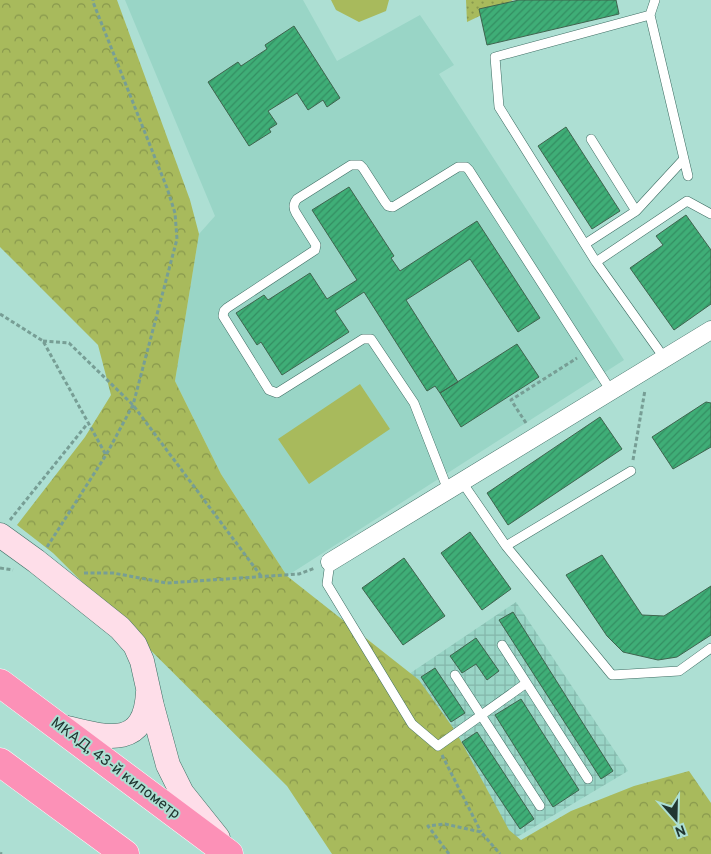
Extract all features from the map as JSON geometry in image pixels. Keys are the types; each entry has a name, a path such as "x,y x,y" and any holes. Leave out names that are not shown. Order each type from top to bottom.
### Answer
{"highway":[{"name":"МКАД, 43-й километр","path":"0,683 229,854"},
{"path":"0,762 125,854"}],"street":[{"path":"330,562 711,330"},
{"path":"3,530 120,628 135,645 142,661 168,765 182,793 210,830 234,854"},
{"path":"55,724 94,734 116,736 126,734 144,718 148,706 149,688"}],"lane":[{"path":"655,0 650,15 688,176"},
{"path":"650,15 495,57 499,107 596,262 665,359"},
{"path":"590,139 636,211"},
{"path":"585,244 636,211 683,160"},
{"path":"611,391 466,167 458,168 393,207 388,206 363,168 356,164 351,165 297,199 294,208 316,245 315,250 224,311 224,320 269,390 277,393 363,339 371,339 414,403 455,486 612,675 679,671 711,648"},
{"path":"596,262 687,201 711,214"},
{"path":"506,546 631,470"},
{"path":"330,562 327,584 412,724 438,746 526,684"},
{"path":"502,645 588,779"},
{"path":"455,675 540,806"}],"path":[{"path":"42,553 106,455 133,405 177,239 175,213 167,188 93,0"},
{"path":"0,314 43,341 68,343 133,405 261,577"},
{"path":"43,341 106,455"},
{"path":"526,423 511,400 586,352"},
{"path":"631,470 648,369"},
{"path":"3,530 88,422"},
{"path":"79,573 113,573 167,583 299,574 330,562"},
{"path":"438,746 481,832 500,854"},
{"path":"449,854 428,826 445,824 481,832"}],"shaded area":[{"path":"125,0 303,0 337,61 420,15 454,65 439,74 624,360 287,576 221,474 175,381 199,234 215,216"},
{"path":"516,602 628,771 512,840 406,676"}],"green space":[{"path":"0,0 117,0 190,200 199,234 175,381 221,474 287,576 419,680 456,732 509,830 521,840 571,811 634,786 689,771 711,803 711,854 332,854 287,786 53,553 17,525 85,437 111,395 98,345 0,247"},
{"path":"331,0 389,0 386,11 359,22 336,10"},
{"path":"466,0 513,0 467,22"},
{"path":"360,384 390,429 309,484 278,439"}],"building":[{"path":"519,0 616,0 619,14 487,45 479,9"},
{"path":"294,26 340,98 327,107 323,100 308,110 297,93 268,111 277,124 269,129 271,132 249,146 208,82 238,62 241,66 267,49 265,45"},
{"path":"566,127 620,211 592,229 538,146"},
{"path":"349,187 394,256 391,258 400,271 477,221 540,318 518,332 470,259 406,300 458,382 440,393 435,386 427,391 364,292 335,311 349,332 282,375 261,342 257,345 236,313 264,295 268,300 310,273 327,299 357,280 312,210"},
{"path":"686,215 711,250 711,304 674,330 630,268 663,245 656,236"},
{"path":"517,344 539,377 461,427 440,393"},
{"path":"706,402 711,403 711,447 673,469 652,437"},
{"path":"600,417 622,449 508,525 487,493"},
{"path":"470,532 511,589 482,610 441,553"},
{"path":"602,555 642,615 664,616 711,586 711,635 677,657 658,660 623,652 607,636 566,575"},
{"path":"404,558 445,616 403,645 362,588"},
{"path":"513,612 613,771 601,779 499,620"},
{"path":"476,638 499,671 487,680 476,664 462,673 450,656"},
{"path":"435,668 465,713 451,722 421,677"},
{"path":"521,699 579,790 553,807 495,715"},
{"path":"477,732 534,819 520,829 462,742"}]}
